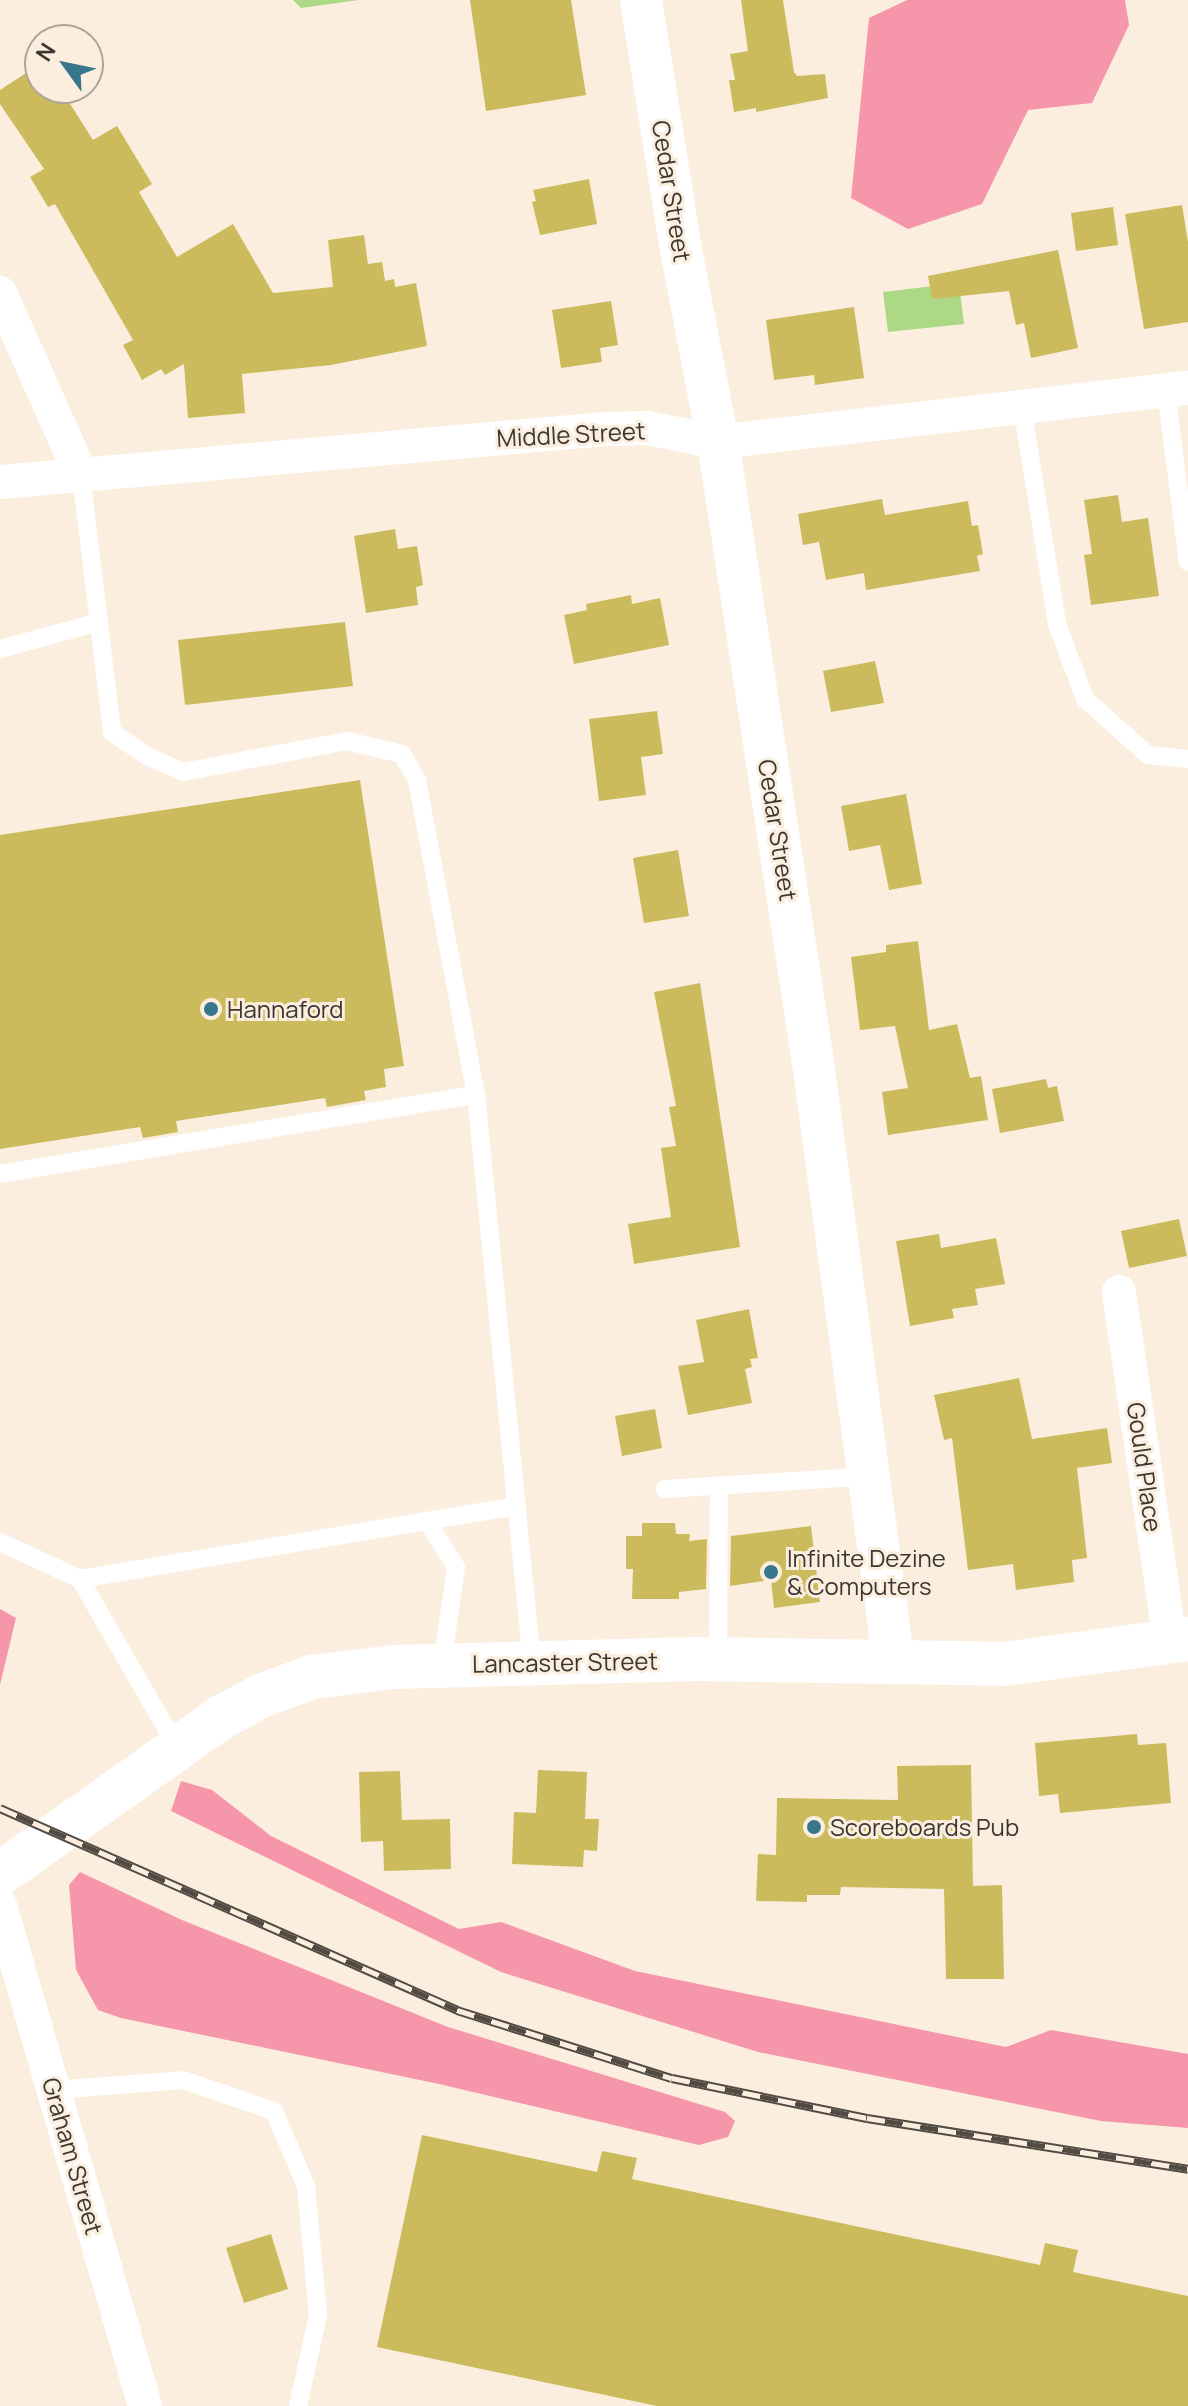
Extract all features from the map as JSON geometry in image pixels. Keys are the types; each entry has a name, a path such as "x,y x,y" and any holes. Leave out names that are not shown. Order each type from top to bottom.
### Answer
{"main road":[{"name":"Lancaster Street","path":"0,1874 178,1749 263,1695 312,1677 393,1667 718,1659 1005,1664 1179,1641"}],"street":[{"name":"Cedar Street","path":"641,0 681,250 718,442 813,1062 894,1664"},
{"path":"0,293 81,475"},
{"name":"Middle Street","path":"0,482 606,429 647,428 718,442 1177,389"},
{"name":"Gould Place","path":"1119,1292 1179,1641"},
{"name":"Graham Street","path":"0,1905 145,2406"}],"lane":[{"path":"1177,389 1188,562"},
{"path":"1022,407 1057,624 1085,699 1148,755 1188,759"},
{"path":"81,475 112,732 147,756 183,772 347,741 402,754 417,780 476,1094 532,1663"},
{"path":"0,649 99,622"},
{"path":"0,1174 476,1094"},
{"path":"665,1489 869,1476"},
{"path":"718,1659 719,1485"},
{"path":"0,1542 80,1579 517,1506"},
{"path":"427,1521 456,1567 442,1665"},
{"path":"80,1579 178,1749"},
{"path":"54,2090 183,2080 274,2111 306,2186 318,2315 298,2406"}],"shaded area":[{"path":"293,0 359,0 301,8"},
{"path":"907,0 1125,0 1129,25 1092,103 1028,110 982,204 908,229 851,198 869,18"},
{"path":"959,283 964,324 888,332 883,292"},
{"path":"0,1609 16,1618 0,1685"},
{"path":"181,1781 212,1790 271,1836 459,1929 501,1922 635,1971 1006,2047 1051,2030 1188,2054 1188,2128 1101,2121 758,2052 501,1972 171,1811"},
{"path":"80,1872 182,1920 448,2027 725,2112 735,2121 728,2137 699,2145 439,2084 121,2018 98,2010 76,1970 69,1885"}],"building":[{"path":"470,0 571,0 586,95 486,111"},
{"path":"741,0 783,0 794,72 797,76 825,74 828,98 756,112 756,108 734,112 729,80 735,80 730,54 748,51"},
{"path":"24,74 24,104 70,104 93,140 117,126 152,184 139,192 177,257 233,224 273,293 333,287 328,240 364,235 368,264 382,262 385,281 394,279 395,287 416,283 427,346 331,365 242,374 245,413 188,418 184,364 165,375 161,369 142,380 123,345 133,340 55,204 48,207 30,177 44,169 0,104 0,90"},
{"path":"589,179 597,224 540,235 532,202 536,201 533,190"},
{"path":"1182,205 1188,242 1188,322 1144,329 1125,214"},
{"path":"1113,207 1118,245 1076,251 1071,213"},
{"path":"1058,250 1078,348 1031,358 1024,323 1016,325 1009,291 932,299 928,276"},
{"path":"611,301 618,345 600,348 602,362 561,368 552,310"},
{"path":"854,307 864,378 815,385 814,375 774,380 766,320"},
{"path":"1118,495 1122,522 1148,518 1159,596 1091,605 1084,555 1092,554 1084,500"},
{"path":"882,499 885,515 968,501 972,526 978,525 983,554 977,556 980,571 866,590 864,573 826,580 819,542 803,545 798,514"},
{"path":"395,529 398,549 417,546 423,585 416,587 418,605 366,613 354,536"},
{"path":"631,595 632,604 660,598 669,645 574,664 564,615 587,610 586,604"},
{"path":"345,622 353,686 185,705 178,640"},
{"path":"875,661 884,703 831,712 823,671"},
{"path":"657,711 663,754 641,757 646,795 599,801 589,719"},
{"path":"360,780 404,1066 384,1069 386,1087 364,1091 366,1100 327,1107 325,1098 176,1121 178,1132 143,1138 140,1127 0,1149 0,835"},
{"path":"906,794 922,884 889,890 880,845 849,851 841,806"},
{"path":"678,850 689,916 644,923 633,858"},
{"path":"918,941 929,1030 957,1024 970,1078 981,1076 988,1120 888,1135 882,1092 908,1088 895,1026 860,1030 851,957 886,952 886,945"},
{"path":"700,983 740,1247 634,1264 628,1224 671,1217 661,1148 676,1146 669,1107 676,1106 654,992"},
{"path":"1046,1079 1048,1088 1057,1086 1064,1121 1000,1133 992,1089"},
{"path":"1179,1219 1187,1256 1129,1268 1121,1231"},
{"path":"939,1234 941,1248 996,1238 1005,1284 975,1289 978,1305 952,1309 954,1318 910,1326 896,1241"},
{"path":"749,1309 758,1358 750,1359 752,1367 745,1369 752,1403 688,1415 678,1366 704,1362 696,1320"},
{"path":"1019,1378 1032,1439 1107,1428 1112,1463 1077,1468 1087,1558 1072,1560 1074,1582 1016,1590 1013,1564 968,1570 952,1438 944,1440 934,1395"},
{"path":"655,1409 662,1448 622,1456 615,1416"},
{"path":"642,1523 675,1523 676,1534 690,1534 689,1541 707,1539 706,1589 679,1592 679,1599 632,1599 633,1569 626,1569 626,1536 642,1536"},
{"name":"Infinite Dezine & Computers","path":"811,1526 820,1602 774,1608 771,1580 730,1586 731,1536"},
{"path":"1137,1734 1138,1745 1166,1743 1171,1803 1060,1813 1058,1794 1039,1796 1035,1743"},
{"path":"971,1765 973,1886 1002,1885 1004,1979 946,1979 944,1889 841,1887 840,1895 807,1895 807,1902 756,1901 758,1854 776,1855 777,1798 898,1800 897,1766"},
{"path":"538,1770 587,1772 585,1819 599,1819 597,1851 584,1850 583,1867 512,1864 514,1812 536,1813"},
{"path":"400,1771 402,1820 450,1819 451,1869 384,1871 383,1841 361,1842 359,1772"},
{"path":"422,2135 597,2172 602,2151 637,2158 632,2179 1040,2265 1045,2243 1078,2250 1073,2272 1188,2296 1188,2406 657,2406 377,2347"},
{"path":"271,2234 288,2289 244,2303 226,2248"}],"railway":[{"path":"0,1808 457,2010 672,2078 867,2118 1188,2169"}],"place":[{"name":"Hannaford","path":"211,1009"},
{"name":"Infinite Dezine & Computers","path":"771,1572"},
{"name":"Scoreboards Pub","path":"814,1827"}]}
